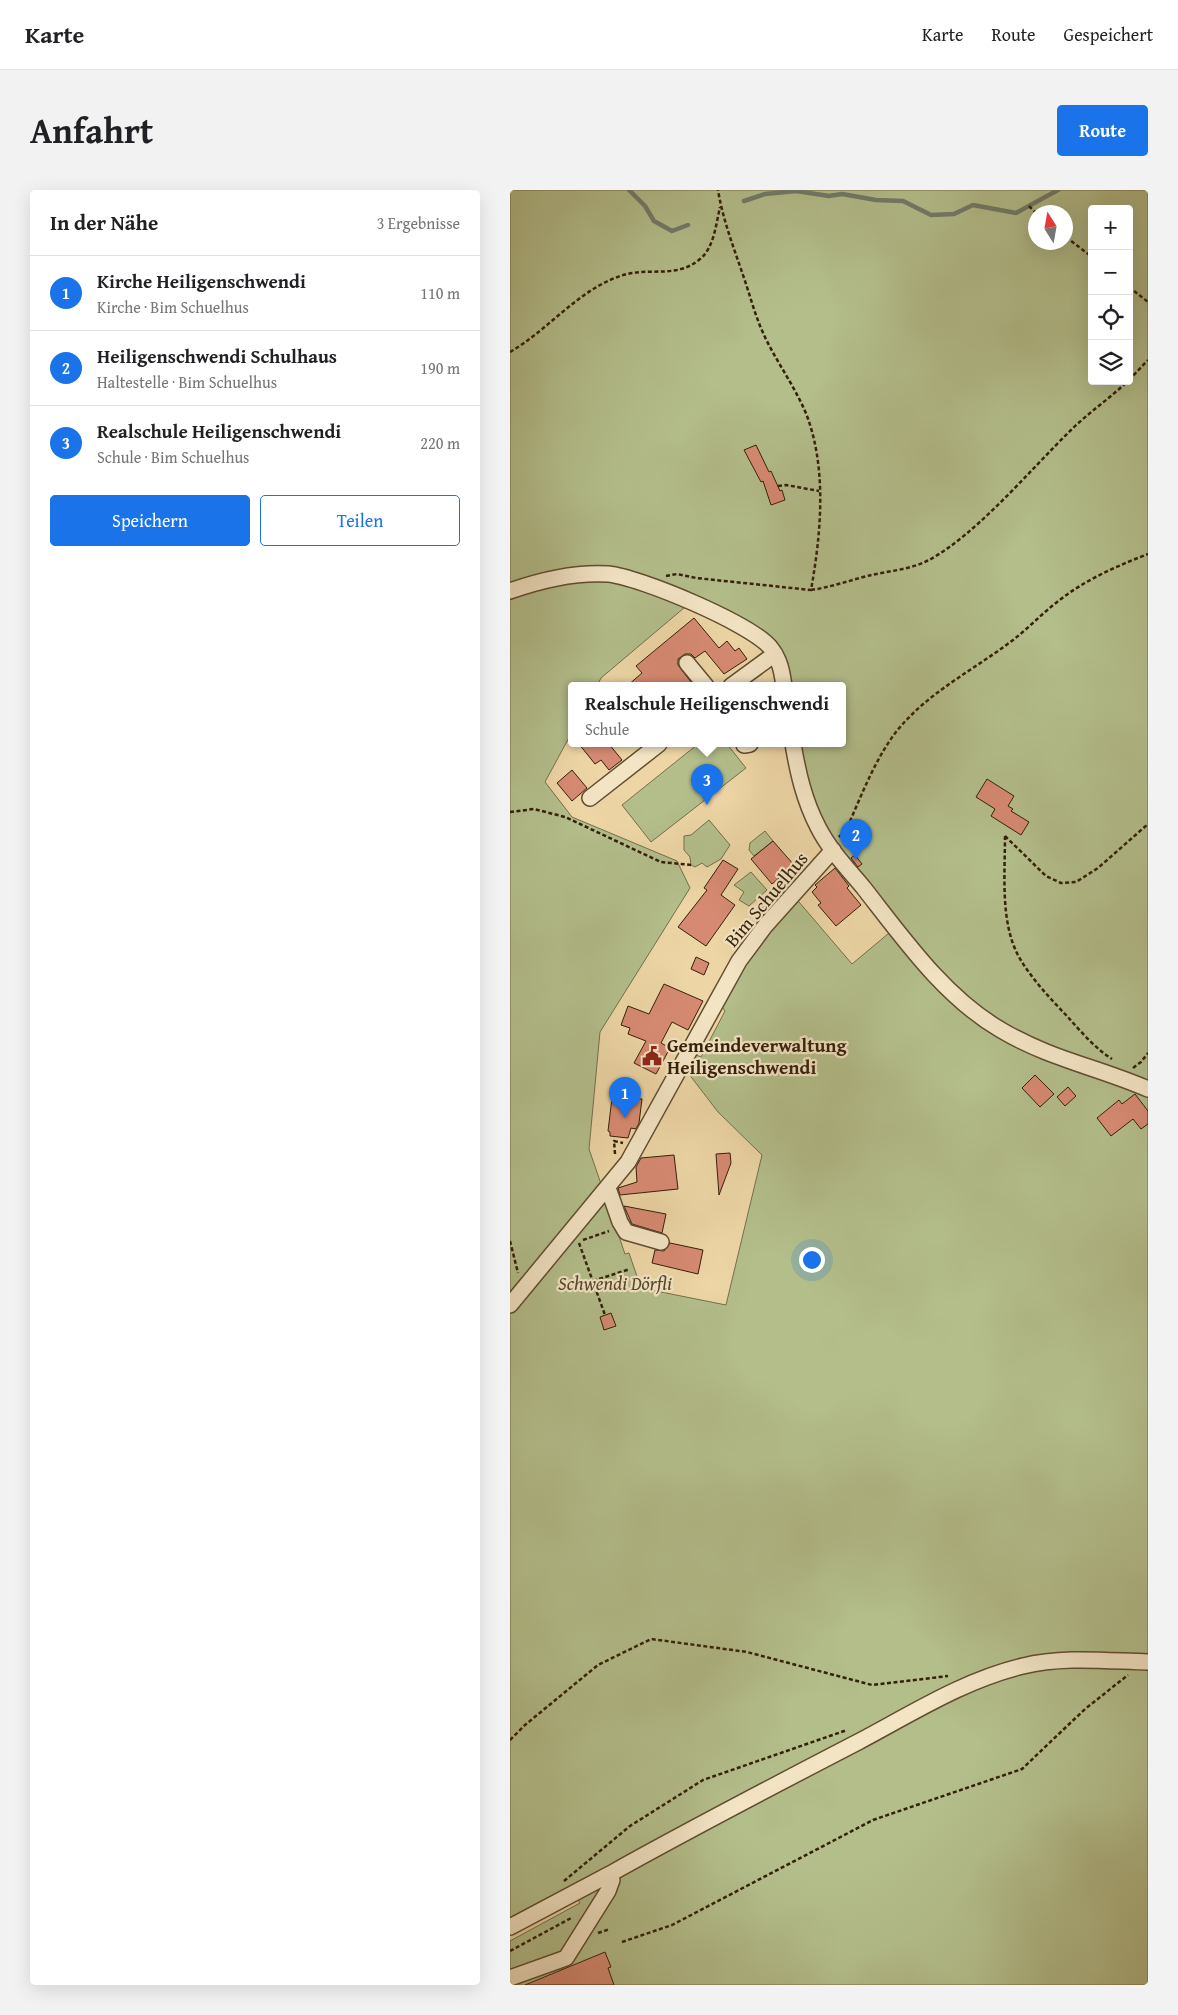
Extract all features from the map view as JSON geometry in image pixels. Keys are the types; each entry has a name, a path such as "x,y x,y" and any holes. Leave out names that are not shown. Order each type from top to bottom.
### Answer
{"street":[{"path":"510,591 560,578 590,574 626,577 655,587 738,625 768,645 776,654 781,667 783,682"},
{"path":"737,682 776,654"},
{"path":"687,663 703,682"},
{"path":"590,798 655,747"},
{"path":"794,747 805,798 818,828 831,847 932,972 984,1019 1047,1054 1148,1089"},
{"name":"Bim Schuelhus","path":"510,1305 521,1290 576,1235 638,1146 739,961 765,926 831,847"},
{"path":"608,1188 620,1222 626,1232 661,1242"},
{"path":"510,1927 788,1778 950,1693 981,1679 1025,1665 1052,1661 1146,1662"},
{"path":"510,1978 569,1955 608,1891 612,1880 610,1874"}],"path":[{"path":"718,190 720,205 763,334 807,416 816,456 819,491 819,539 811,590"},
{"path":"510,352 578,301 615,278 645,271 669,272 687,268 702,258 709,247 720,205"},
{"path":"1073,242 1088,254"},
{"path":"1133,290 1148,302"},
{"path":"1133,377 1148,360"},
{"path":"655,587 665,577 677,574 696,578 811,590 832,587 866,576 908,568 929,560 946,550 990,511 1071,430 1124,385"},
{"path":"778,486 786,484 819,491"},
{"path":"831,847 846,830 877,762 896,733 915,711 957,678 1008,643 1061,599 1096,577 1148,554"},
{"path":"510,812 534,809 565,817 661,862 691,865"},
{"path":"1116,1061 1101,1051 1058,1007 1031,976 1018,956 1008,920 1005,836 1046,876 1061,883 1076,882 1098,868 1148,824"},
{"path":"1127,1071 1141,1062 1148,1053"},
{"path":"605,1315 576,1235 612,1229"},
{"path":"510,1241 521,1290"},
{"path":"593,1281 630,1269"},
{"path":"510,1740 525,1725 598,1665 651,1638 747,1652 872,1685 950,1676"},
{"path":"622,1942 672,1925 873,1820 1022,1768 1085,1709 1146,1662"},
{"path":"562,1882 630,1826 703,1780 848,1730"},
{"path":"510,1951 574,1917"}],"green space":[{"name":"Schwendi Dörfli","path":"510,190 1148,190 1148,1985 510,1985 510,1941 580,1903 575,1894 510,1927","holes":["691,602 774,652 783,682 846,682 846,747 794,747 829,845 895,928 852,964 793,895 717,1000 725,1011 701,1057 689,1052 682,1065 718,1112 762,1155 726,1305 641,1288 629,1253 625,1254 589,1149 600,1032 690,888 677,861 572,817 545,782 568,739 568,682 599,682 601,678"]},
{"path":"694,747 729,747 746,768 651,842 622,805"},
{"path":"709,820 730,845 721,859 707,867 702,863 695,867 691,865 690,857 684,850 684,836 691,835"},
{"path":"765,831 773,841 754,856 749,850 750,843"},
{"path":"751,872 767,890 749,906 739,900 744,892 734,885"},
{"path":"801,874 803,877 766,917 757,912"}],"building":[{"path":"756,445 769,472 771,471 780,491 782,490 785,500 771,505 763,481 761,482 744,450"},
{"path":"694,618 719,648 727,641 735,651 739,648 747,659 724,674 705,651 695,658 691,654 685,654 678,659 678,665 691,682 632,682 642,673 636,666"},
{"path":"581,747 611,747 622,760 609,770 601,760 595,764"},
{"path":"572,770 587,788 572,801 557,783"},
{"path":"987,779 1014,796 1008,806 1013,809 1011,811 1029,822 1021,835 991,816 995,809 976,797"},
{"path":"773,841 794,865 772,884 751,859"},
{"path":"855,855 862,864 858,867 851,858"},
{"path":"723,860 738,869 721,895 735,905 706,946 678,927 707,890 704,888"},
{"path":"835,868 849,886 847,888 861,905 836,926 818,905 821,903 812,892 817,887 815,885"},
{"path":"696,957 709,963 704,975 691,969"},
{"path":"664,984 703,1001 688,1030 672,1022 661,1043 670,1048 656,1074 634,1063 646,1041 628,1034 630,1028 621,1025 628,1006 649,1014"},
{"path":"1035,1075 1054,1094 1040,1107 1022,1088"},
{"path":"1068,1087 1076,1096 1065,1106 1057,1097"},
{"path":"1135,1094 1148,1111 1148,1124 1141,1129 1133,1119 1111,1136 1097,1118 1119,1100 1122,1104"},
{"path":"612,1098 630,1101 631,1098 642,1099 639,1123 636,1129 631,1128 628,1138 610,1136 608,1131"},
{"path":"730,1153 731,1163 719,1195 716,1154"},
{"path":"674,1155 678,1189 620,1195 618,1188 637,1182 636,1167 641,1158"},
{"path":"624,1206 666,1214 662,1233 632,1224"},
{"path":"670,1243 703,1250 698,1274 652,1263 655,1250 664,1251"},
{"path":"611,1313 616,1326 604,1330 600,1317"},
{"path":"605,1952 611,1967 608,1968 614,1985 525,1985"}],"waterway":[{"path":"629,190 645,206 654,221 672,231 688,225"},
{"path":"744,201 765,194 796,191 829,196 842,194 876,200 903,201 931,215 954,214 973,205 1016,213 1058,190"}],"place":[{"name":"Realschule Heiligenschwendi","path":"707,805"},
{"name":"Heiligenschwendi Schulhaus","path":"856,860"},
{"name":"Gemeindeverwaltung Heiligenschwendi","path":"652,1056"},
{"name":"Kirche Heiligenschwendi","path":"625,1118"}]}
